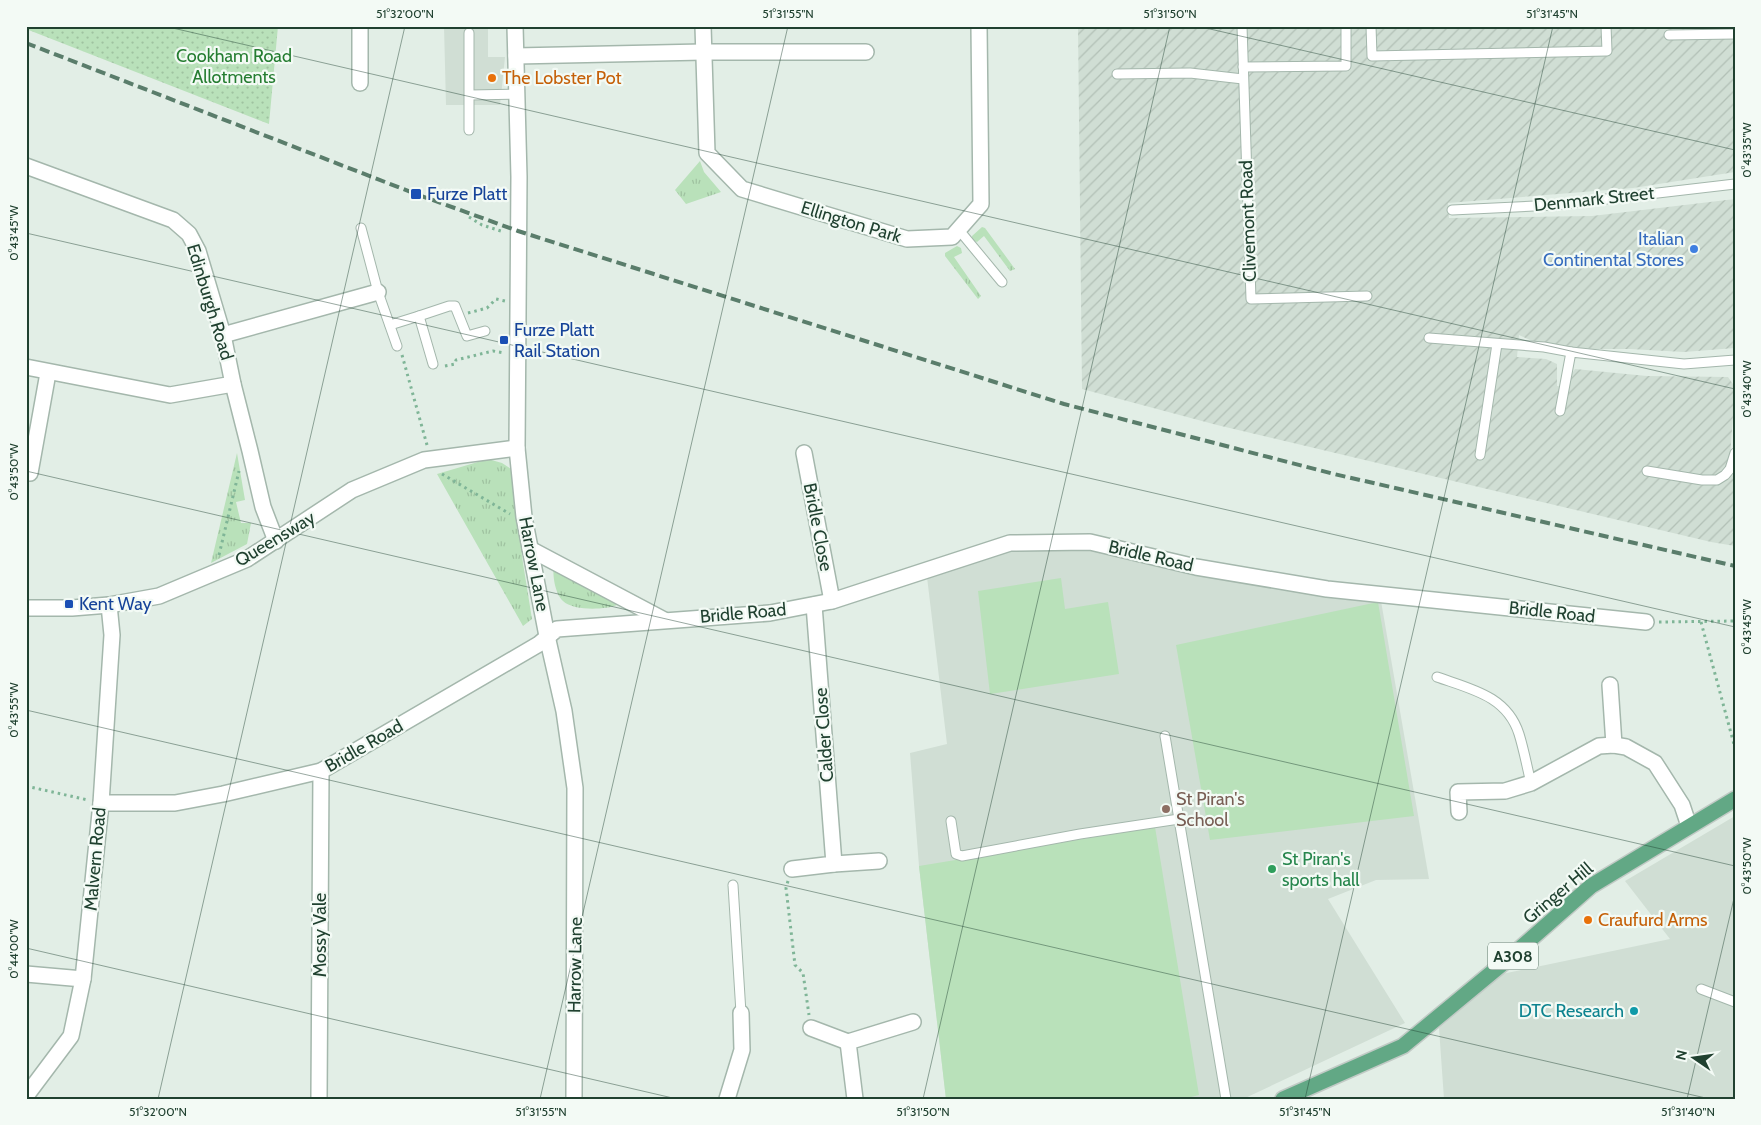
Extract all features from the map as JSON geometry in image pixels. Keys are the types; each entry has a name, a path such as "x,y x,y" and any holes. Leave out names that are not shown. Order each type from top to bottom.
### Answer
{"main road":[{"name":"Gringer Hill","path":"1283,1099 1403,1046 1507,960 1591,886 1735,799"}],"street":[{"path":"360,26 360,83"},
{"name":"Harrow Lane","path":"515,26 518,94 517,448 524,517 547,636 564,711 575,788 574,1099"},
{"name":"Ellington Park","path":"703,26 707,154 742,188 907,239 952,237 959,230"},
{"path":"959,230 981,204 979,26"},
{"path":"516,56 703,52 866,52"},
{"name":"Edinburgh Road","path":"26,166 173,220 189,234 198,251 223,335 263,507 276,541"},
{"path":"223,335 378,292"},
{"path":"26,368 170,395 233,384"},
{"path":"30,473 48,373"},
{"name":"Queensway","path":"26,608 72,608 109,605 158,596 246,559 352,490 424,460 517,448"},
{"name":"Bridle Close","path":"804,453 832,601"},
{"name":"Bridle Road","path":"101,803 175,803 321,771 539,644 557,629 770,613 814,606 1010,543 1090,542 1196,567 1327,589 1646,622"},
{"path":"530,549 664,620"},
{"name":"Malvern Road","path":"26,1096 71,1036 83,979 101,803 112,635 109,605"},
{"name":"Calder Close","path":"814,606 834,864"},
{"path":"1610,686 1614,745"},
{"path":"1459,812 1458,792 1505,791 1531,783 1599,746 1614,745 1626,747 1655,763 1682,805 1689,826"},
{"name":"Mossy Vale","path":"319,1099 321,771"},
{"path":"792,869 879,861"},
{"path":"26,974 83,979"},
{"path":"727,1099 733,1086 742,1050 741,1013"},
{"path":"811,1028 848,1042 913,1022"},
{"path":"848,1042 855,1099"}],"lane":[{"name":"Clivemont Road","path":"1242,26 1251,299 1367,296"},
{"path":"1243,67 1346,66 1346,26"},
{"path":"1372,26 1372,56 1606,51 1606,26"},
{"path":"469,34 469,130"},
{"path":"1668,35 1735,34"},
{"path":"1118,74 1190,73 1243,79"},
{"path":"470,95 518,94"},
{"name":"Denmark Street","path":"1452,210 1555,205 1735,184"},
{"path":"361,228 378,292 397,346"},
{"path":"959,230 1002,282"},
{"path":"390,325 449,306 455,306 467,336 485,331"},
{"path":"419,316 433,364"},
{"path":"1429,338 1544,347 1571,352 1684,364 1735,360"},
{"path":"1480,454 1497,344"},
{"path":"1560,411 1571,352"},
{"path":"1647,471 1702,480 1717,480 1730,470 1735,453"},
{"path":"1437,678 1488,696 1507,711 1519,733 1531,783"},
{"path":"1165,736 1226,1099"},
{"path":"952,821 956,854 962,856 1080,834 1179,819"},
{"path":"733,886 741,1013"},
{"path":"1701,989 1735,1002"}],"path":[{"path":"469,217 482,225 518,237"},
{"path":"459,315 487,308 496,299 518,304"},
{"path":"397,346 402,354 434,458 441,473 517,518 524,517"},
{"path":"433,364 434,369 455,364 456,360 493,351 517,355"},
{"path":"215,573 241,460 250,451"},
{"path":"1646,622 1735,621"},
{"path":"1701,622 1735,748"},
{"path":"26,786 101,803"},
{"path":"792,869 786,888 796,965 803,973 811,1028"}],"shaded area":[{"path":"444,26 488,26 488,57 505,57 500,105 446,105"},
{"path":"1078,26 1735,26 1735,172 1633,188 1448,203 1449,218 1592,216 1735,199 1735,348 1684,352 1593,349 1541,345 1519,335 1517,357 1546,359 1557,364 1557,386 1567,387 1569,378 1575,369 1647,376 1728,377 1735,387 1729,472 1735,477 1735,546 1711,542 1217,425 1082,389"},
{"name":"St Piran's School","path":"1089,548 1381,601 1429,879 1376,880 1328,899 1405,1023 1243,1099 946,1099 919,866 910,753 947,744 927,577 1011,549"},
{"path":"1735,816 1735,1099 1444,1099 1439,1028 1502,974 1670,939 1625,881"}],"green space":[{"name":"Cookham Road Allotments","path":"26,26 278,26 269,124 26,29"},
{"path":"700,161 704,172 721,192 686,204 675,190"},
{"path":"982,227 985,228 1015,269 1010,271 984,236 977,242 972,240 972,236"},
{"path":"957,246 961,248 962,253 954,257 981,296 978,299 945,256 945,253"},
{"path":"237,453 245,500 236,502 241,523 251,523 247,544 211,563"},
{"path":"488,459 502,463 511,469 532,619 523,626 437,474"},
{"path":"554,564 618,598 617,605 589,609 574,607 563,601 556,589"},
{"path":"1061,578 1065,609 1108,602 1119,674 990,694 978,591"},
{"path":"1378,602 1414,816 1210,840 1176,645"},
{"path":"1155,827 1199,1095 1183,1099 946,1099 919,866"}],"railway":[{"path":"26,43 416,194 518,231 1064,404 1334,474 1735,566"}],"place":[{"name":"The Lobster Pot","path":"492,78"},
{"name":"Furze Platt","path":"416,194"},
{"name":"Italian Continental Stores","path":"1694,249"},
{"name":"Furze Platt Rail Station","path":"504,340"},
{"name":"Kent Way","path":"69,604"},
{"name":"St Piran's School","path":"1166,809"},
{"name":"St Piran's sports hall","path":"1272,869"},
{"name":"Craufurd Arms","path":"1588,920"},
{"name":"DTC Research","path":"1634,1011"}]}
